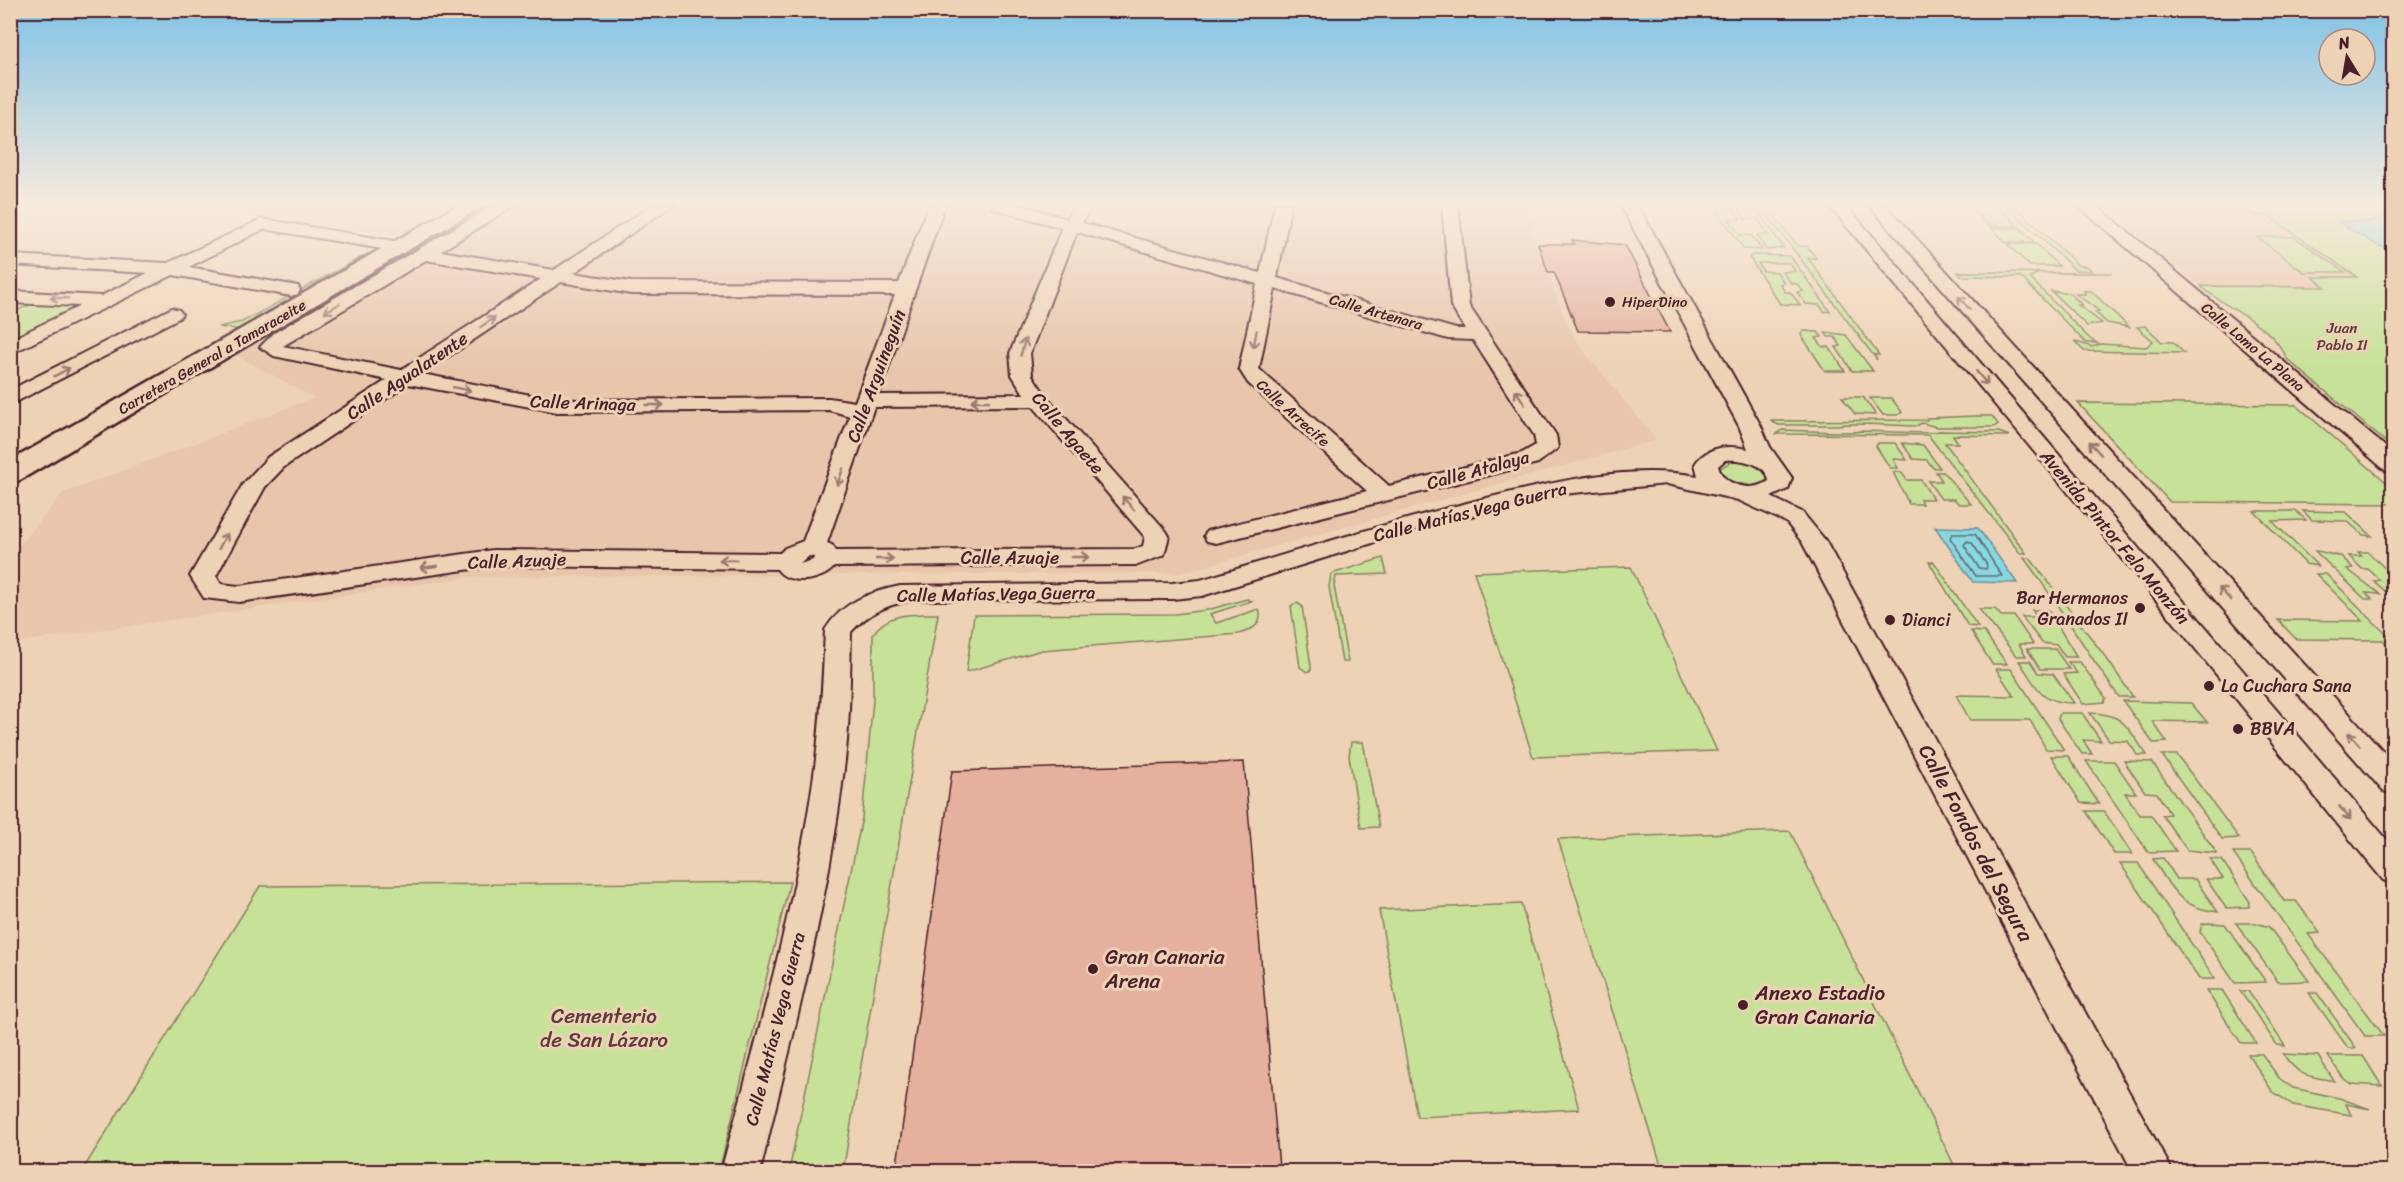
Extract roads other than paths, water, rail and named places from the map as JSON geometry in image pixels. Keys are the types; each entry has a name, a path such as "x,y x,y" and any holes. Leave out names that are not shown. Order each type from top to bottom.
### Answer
{"main road":[{"name":"Carretera General a Tamaraceite","path":"10,474 379,259"}],"street":[{"path":"10,348 191,259"},
{"name":"Calle Arinaga","path":"416,259 281,337 270,347 404,378 557,406 829,404 865,408 1039,400"},
{"path":"456,259 631,288 662,290 907,289"},
{"name":"Calle Agualatente","path":"213,592 203,576 255,484 276,462 582,259"},
{"name":"Calle Arguineguín","path":"820,553 865,408 918,259"},
{"name":"Calle Agaete","path":"1057,259 1020,353 1022,375 1039,400 1157,536 1155,550"},
{"name":"Calle Artenara","path":"1188,259 1455,334 1478,334"},
{"name":"Calle Arrecife","path":"1274,259 1265,281 1249,369 1255,380 1386,495"},
{"name":"Calle Atalaya","path":"1216,536 1530,458 1547,448 1545,435 1460,306 1455,259"},
{"name":"Calle Fondos del Segura","path":"1658,259 1750,426 1751,433 1794,517 1813,540 2147,1157 2170,1172"},
{"name":"Avenida Pintor Felo Monzón","path":"1882,259 2394,871"},
{"path":"1925,259 2394,783"},
{"name":"Calle Lomo La Plana","path":"2149,259 2394,466"},
{"path":"10,260 171,269 291,290"},
{"path":"15,300 107,302"},
{"path":"10,399 172,314"},
{"path":"1729,453 1751,433"},
{"path":"1706,464 1710,478 1734,490 1768,493 1775,476 1752,456 1729,453"},
{"name":"Calle Matías Vega Guerra","path":"741,1172 813,871 831,775 838,707 838,630 854,611 878,597 913,592 1172,591 1202,588 1413,523 1501,500 1563,487 1667,477 1706,464 1718,455 1729,453"},
{"name":"Calle Matías Vega Guerra","path":"1667,477 1734,490"},
{"name":"Calle Fondos del Segura","path":"1734,490 1794,517"},
{"name":"Calle Azuaje","path":"213,592 238,594 493,558 787,561 794,553 1138,557 1155,550"}],"water":[{"path":"1935,527 1978,528 2017,583 1973,582"}],"place":[{"name":"HiperDino","path":"1610,302"},
{"name":"Bar Hermanos Granados II","path":"2140,608"},
{"name":"Dianci","path":"1890,620"},
{"name":"La Cuchara Sana","path":"2209,686"},
{"name":"BBVA","path":"2238,729"},
{"name":"Gran Canaria Arena","path":"1093,969"},
{"name":"Anexo Estadio Gran Canaria","path":"1743,1005"}],"park label":[{"name":"Juan Pablo II","path":"2342,336"},
{"name":"Cementerio de San Lázaro","path":"604,1028"}]}
